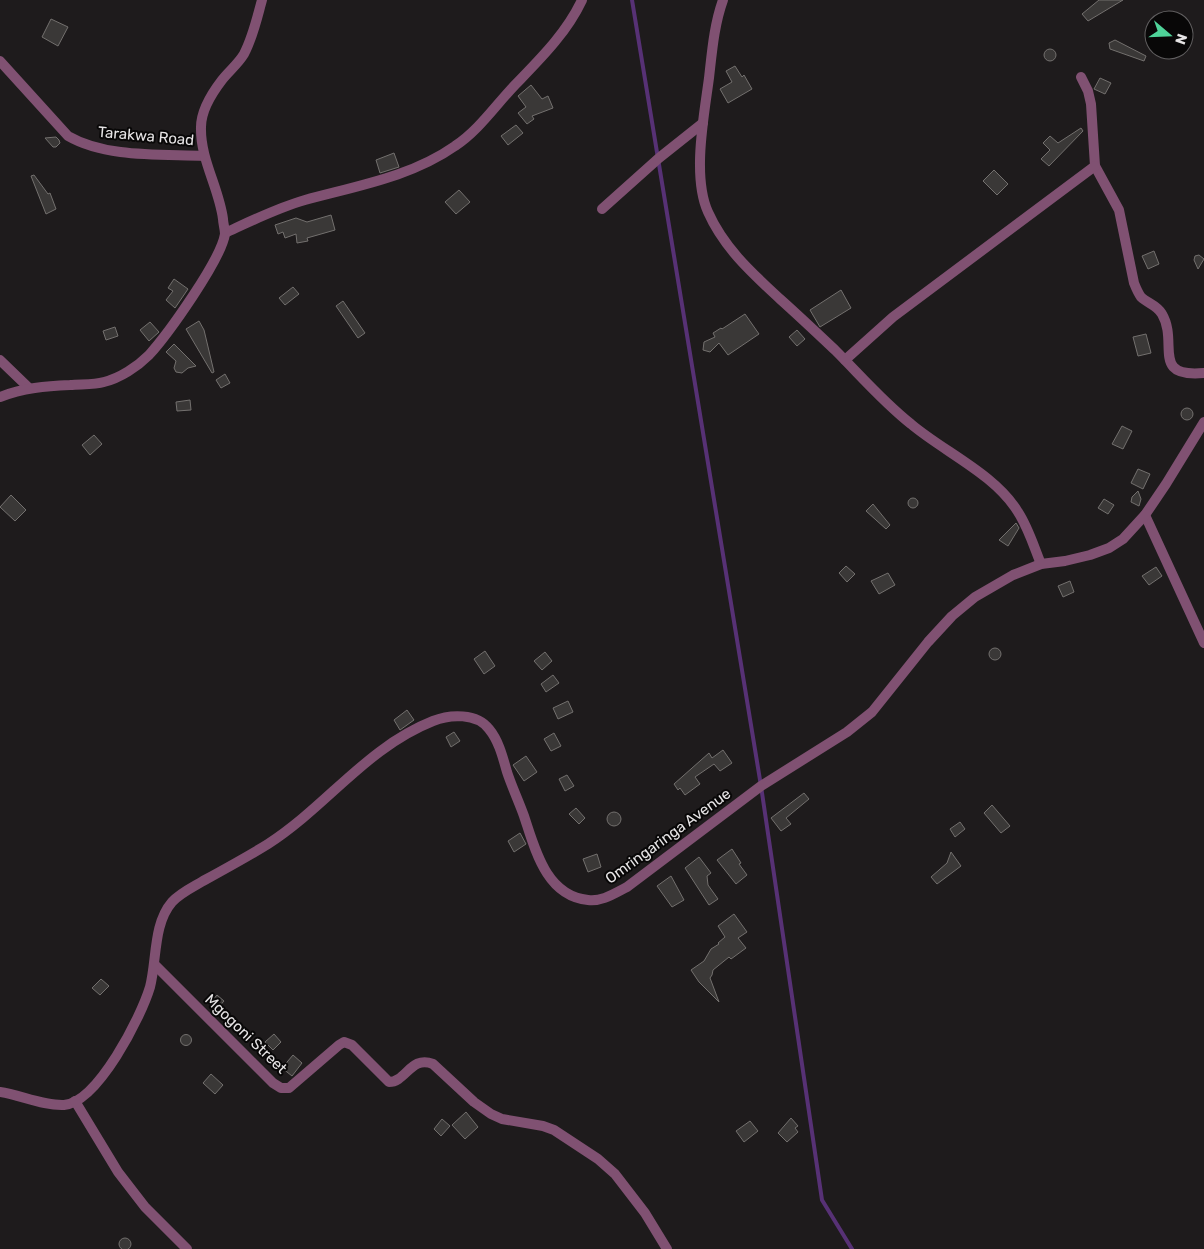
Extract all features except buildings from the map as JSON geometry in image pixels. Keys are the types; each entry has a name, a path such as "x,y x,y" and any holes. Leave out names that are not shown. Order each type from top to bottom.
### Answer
{"street":[{"path":"0,397 29,388 103,382 133,368 148,355 174,323 216,258 225,234 222,210 204,156 201,127 203,115 222,80 244,55 262,0"},
{"path":"225,234 257,218 288,206 374,182 409,169 437,158 457,145 481,122 551,46 565,29 582,0"},
{"path":"723,0 717,17 703,124 700,165 702,189 708,211 725,242 740,261 910,424 1000,490 1018,512 1041,564"},
{"name":"Tarakwa Road","path":"0,60 68,136 80,143 124,152 204,156"},
{"path":"1080,78 1088,91 1091,104 1095,166 1119,210 1134,283 1141,297 1158,309 1163,316 1171,364 1176,371 1183,374 1204,373"},
{"path":"602,209 659,158 703,124"},
{"path":"845,360 893,317 1095,166"},
{"path":"0,360 29,388"},
{"name":"Omringaringa Avenue","path":"76,1101 96,1084 124,1043 140,1014 155,965 161,923 166,910 174,899 268,844 298,823 373,755 434,720 456,716 476,720 484,724 491,731 500,751 537,856 549,876 563,892 589,901 606,898 627,887 768,782 847,732 872,712 952,616 976,597 1013,575 1041,564 1090,555 1109,548 1123,539 1145,514 1171,477 1204,422"},
{"path":"1145,514 1204,643"},
{"name":"Mgogoni Street","path":"155,965 273,1083 281,1088 289,1088 339,1045 348,1042 389,1082 395,1080 422,1061 427,1061 433,1064 474,1102 492,1114 502,1119 536,1124 554,1130 598,1159 615,1174 645,1213 667,1249"},
{"path":"0,1092 57,1105 67,1105 76,1101 123,1179 145,1207 187,1249"}],"waterway":[{"path":"632,0 761,786 822,1200 852,1249"}]}
